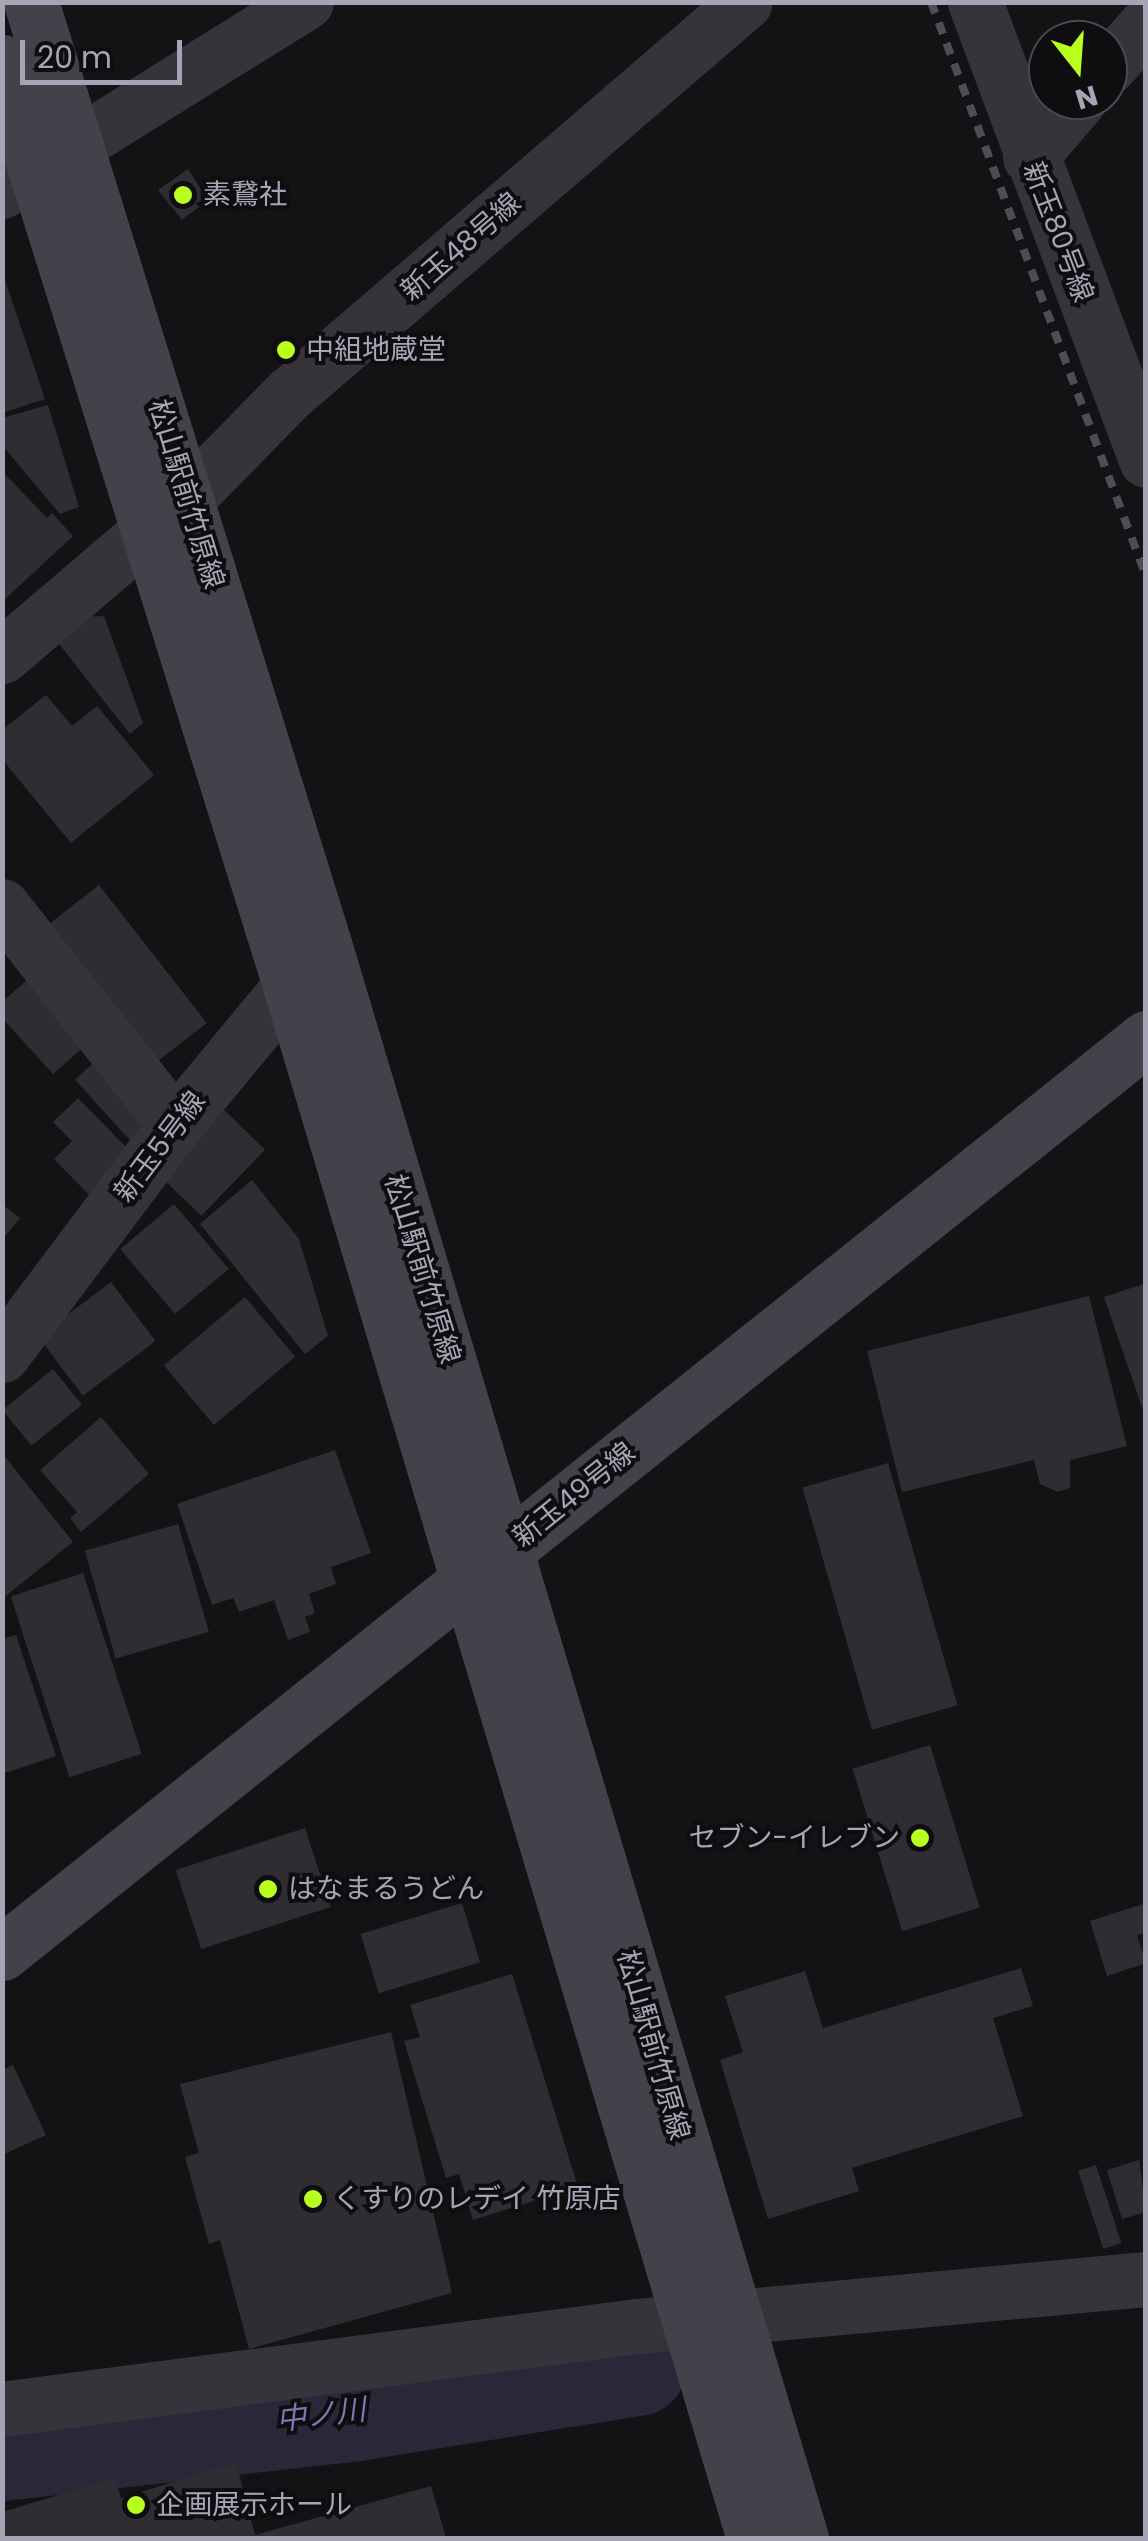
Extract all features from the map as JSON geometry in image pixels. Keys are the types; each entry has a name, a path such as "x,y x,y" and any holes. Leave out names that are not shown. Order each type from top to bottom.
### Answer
{"street":[{"name":"松山駅前竹原線","path":"31,2 38,171"},
{"path":"38,171 306,2"},
{"name":"新玉48号線","path":"2,656 170,512 289,394 745,2"},
{"name":"新玉80号線","path":"974,2 1146,460"},
{"path":"1128,45 1146,25"},
{"name":"松山駅前竹原線","path":"2,62 38,171 170,512 488,1563 710,2319 754,2538"},
{"path":"1030,157 1062,120"},
{"path":"12,941 175,1125"},
{"name":"新玉5号線","path":"2,1356 175,1125 307,964"},
{"name":"新玉49号線","path":"2,1952 1146,1038"},
{"path":"2,2409 710,2319 1146,2280"},
{"name":"松山駅前竹原線","path":"710,2319 801,2538"}],"water":[{"path":"632,2349 643,2382 351,2430 296,2432 290,2401"},
{"path":"200,2411 207,2445 13,2487 5,2452"}],"building":[{"name":"素鵞社","path":"188,169 208,200 182,220 158,190"},
{"path":"2,271 45,399 2,413"},
{"path":"48,405 79,507 60,514 2,445 2,418"},
{"path":"2,471 47,518 52,513 73,536 2,602"},
{"path":"104,616 143,723 130,734 55,639 85,617"},
{"path":"46,695 72,726 97,706 154,775 71,843 2,759 2,730"},
{"path":"99,885 207,1023 145,1071 38,933"},
{"path":"35,973 94,1038 53,1074 2,1018 2,1002"},
{"path":"101,1056 162,1124 136,1147 75,1079"},
{"path":"78,1098 134,1155 91,1197 54,1159 72,1141 53,1122"},
{"path":"222,1108 265,1150 201,1216 158,1174"},
{"path":"252,1180 299,1239 328,1336 305,1354 200,1224"},
{"path":"2,1204 20,1218 2,1240"},
{"path":"174,1204 229,1269 175,1314 120,1249"},
{"path":"111,1282 156,1341 83,1396 38,1337"},
{"path":"1146,1283 1146,1416 1145,1416 1104,1297"},
{"path":"1089,1296 1127,1446 1070,1460 1070,1488 1058,1492 1040,1484 1034,1460 902,1492 867,1351"},
{"path":"245,1297 295,1357 214,1425 164,1365"},
{"path":"53,1369 82,1405 31,1446 2,1410"},
{"path":"101,1417 149,1474 81,1532 70,1518 77,1512 40,1470"},
{"path":"335,1450 371,1553 331,1567 336,1584 309,1594 315,1613 305,1617 310,1632 288,1640 274,1600 239,1612 233,1598 212,1605 177,1504"},
{"path":"2,1453 73,1542 2,1599"},
{"path":"888,1463 957,1705 872,1730 802,1488"},
{"path":"178,1524 209,1632 116,1658 85,1551"},
{"path":"83,1573 142,1754 69,1777 11,1596"},
{"path":"16,1635 56,1756 2,1774 2,1639"},
{"path":"930,1745 980,1908 902,1931 853,1769"},
{"path":"305,1828 331,1907 201,1949 176,1870"},
{"path":"462,1903 480,1962 379,1993 361,1934"},
{"path":"1143,1904 1146,1933 1137,1935 1146,1963 1107,1976 1090,1921"},
{"path":"1021,1968 1033,2006 993,2018 1023,2116 852,2168 859,2191 768,2219 720,2060 743,2052 725,1996 805,1971 823,2028"},
{"path":"512,1974 578,2187 473,2220 459,2174 446,2178 404,2041 420,2037 410,2005"},
{"name":"くすりのレデイ 竹原店","path":"391,2032 452,2293 249,2349 220,2240 209,2244 185,2157 199,2153 180,2084"},
{"path":"13,2065 46,2135 2,2155 2,2070"},
{"path":"1139,2160 1146,2212 1122,2219 1107,2170"},
{"path":"1096,2165 1121,2243 1103,2249 1078,2171"},
{"name":"企画展示ホール","path":"236,2463 255,2535 431,2486 446,2538 2,2538 2,2512 115,2478 121,2498"}],"waterway":[{"name":"中ノ川","path":"2,2452 356,2412 637,2367"}],"railway":[{"path":"931,2 1146,576"}],"place":[{"name":"素鵞社","path":"183,195"},
{"name":"中組地蔵堂","path":"286,350"},
{"name":"セブン-イレブン","path":"920,1838"},
{"name":"はなまるうどん","path":"268,1889"},
{"name":"くすりのレデイ 竹原店","path":"313,2199"},
{"name":"企画展示ホール","path":"136,2505"}]}
